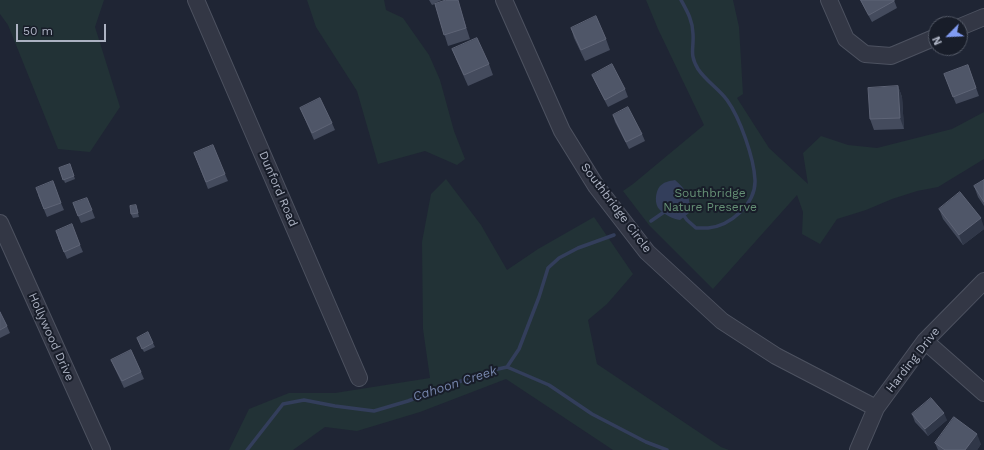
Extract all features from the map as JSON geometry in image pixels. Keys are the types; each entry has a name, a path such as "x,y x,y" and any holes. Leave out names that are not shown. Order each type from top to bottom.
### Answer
{"street":[{"name":"Dunford Road","path":"196,0 359,378"},
{"name":"Southbridge Circle","path":"504,0 562,131 596,186 647,252 722,321 776,356 876,408"},
{"path":"829,0 846,39 865,54 891,56 928,40"},
{"path":"968,24 984,17"},
{"name":"Hollywood Drive","path":"0,223 102,450"},
{"name":"Harding Drive","path":"858,450 876,408 925,341 984,281"},
{"path":"925,341 984,393"}],"green space":[{"path":"0,0 104,0 95,27 120,107 90,152 58,149 8,25 0,14"},
{"path":"307,0 384,0 386,10 403,18 429,55 440,80 454,131 465,159 457,165 425,151 378,164 357,91 316,27"},
{"name":"Southbridge Nature Preserve","path":"646,0 733,0 739,27 743,94 737,98 769,148 808,184 803,153 821,136 848,145 877,148 952,129 984,112 984,159 938,187 917,191 837,219 820,244 802,234 803,212 797,195 713,289 649,225 623,191 704,125 658,29"},
{"path":"446,179 481,225 507,270 538,249 594,217 633,274 607,304 588,320 597,364 721,447 729,450 613,450 506,379 420,412 357,431 325,427 293,450 229,450 249,409 289,393 335,393 430,378 423,329 422,242 431,194"}],"water":[{"path":"675,180 685,191 690,203 689,213 680,220 664,214 658,208 656,202 657,192 660,186"}],"building":[{"path":"446,0 458,0 466,28 444,35 435,4"},
{"path":"861,0 894,0 894,1 869,15"},
{"path":"596,16 606,39 581,50 571,28"},
{"path":"477,38 489,64 464,75 452,49"},
{"path":"612,64 625,89 605,100 592,75"},
{"path":"968,65 976,88 953,97 944,74"},
{"path":"898,86 900,118 870,119 868,88"},
{"path":"320,98 332,123 312,133 300,108"},
{"path":"628,107 642,134 626,142 613,115"},
{"path":"213,145 225,174 206,182 194,153"},
{"path":"70,164 74,176 63,180 59,168"},
{"path":"984,180 984,202 974,186"},
{"path":"53,181 61,203 44,209 36,188"},
{"path":"960,192 981,218 959,235 939,209"},
{"path":"87,198 92,210 78,216 73,203"},
{"path":"136,205 138,213 131,214 130,206"},
{"path":"72,224 80,245 64,252 56,231"},
{"path":"0,312 7,326 0,330"},
{"path":"148,332 153,343 142,349 137,338"},
{"path":"131,350 141,372 122,381 111,360"},
{"path":"931,398 944,413 925,429 912,414"},
{"path":"954,417 977,434 965,450 945,450 935,443"}],"waterway":[{"path":"681,0 689,16 693,29 692,52 695,64 701,73 727,100 737,117 749,150 755,180 754,189 746,205 740,212 725,223 708,228 696,228 682,213"},
{"path":"651,221 667,210"},
{"path":"507,367 519,349 539,297 548,268 559,258 578,248 614,235"},
{"name":"Cahoon Creek","path":"247,450 283,404 304,400 374,411 408,401 485,372 507,367 549,385 592,414 646,442 667,450"}]}
